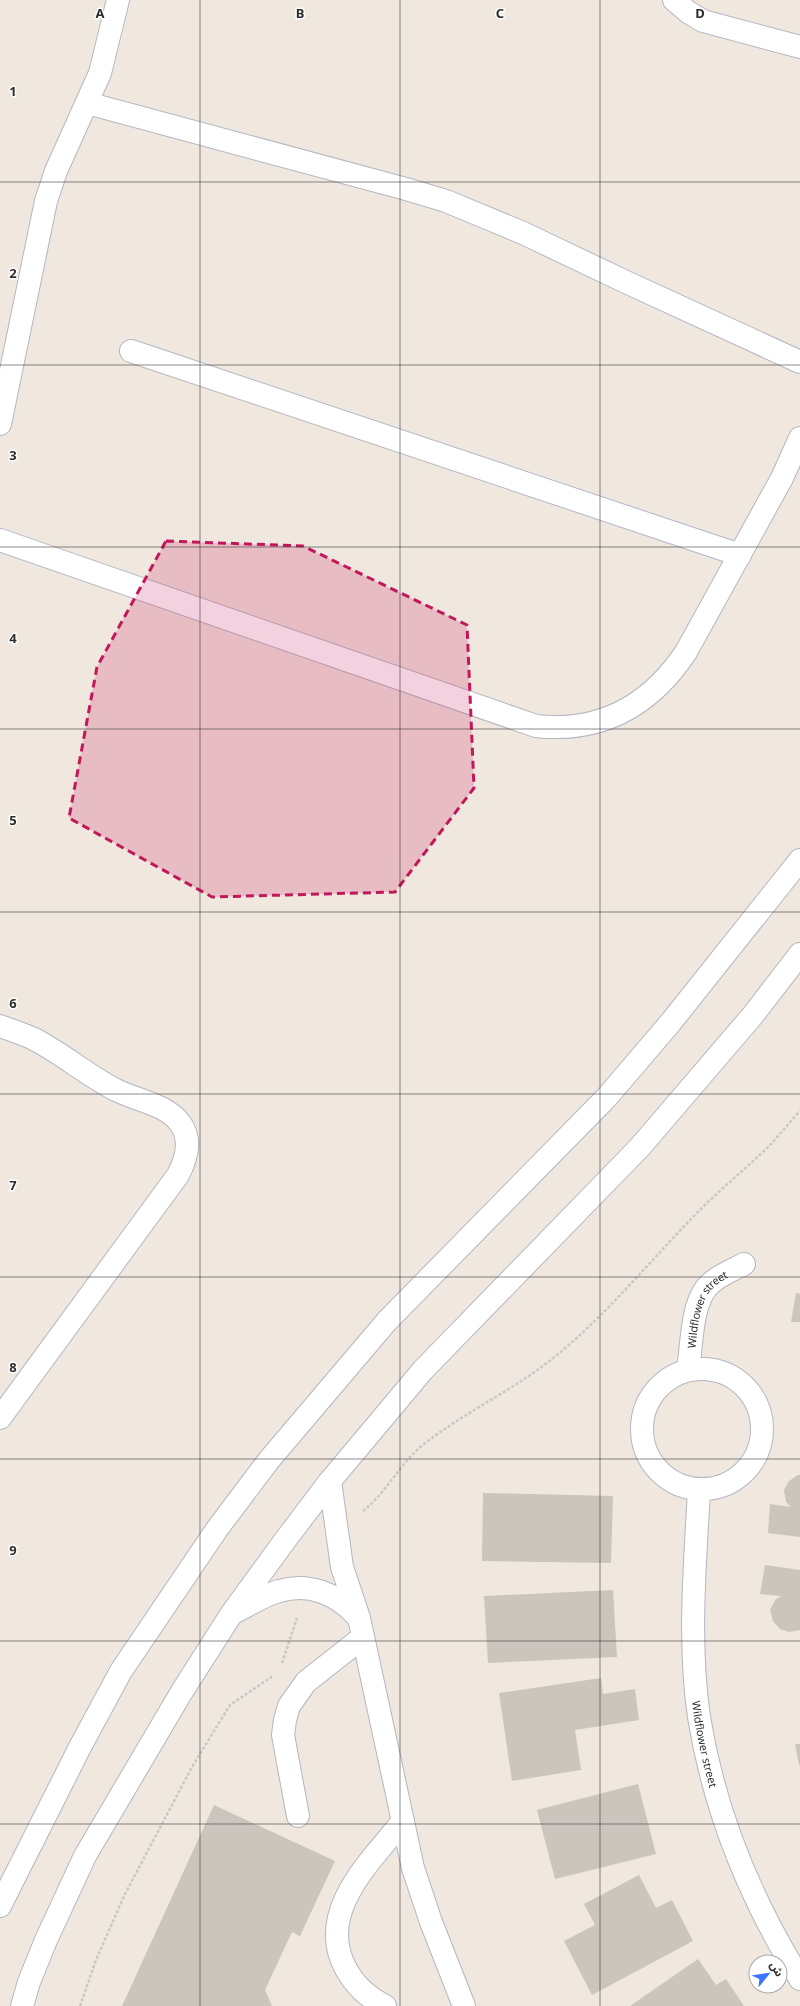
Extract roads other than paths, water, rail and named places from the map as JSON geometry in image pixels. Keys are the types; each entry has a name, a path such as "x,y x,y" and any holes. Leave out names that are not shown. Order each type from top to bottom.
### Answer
{"street":[{"path":"0,424 46,201 56,171 100,73 118,0"},
{"path":"674,0 688,12 703,21 800,47"},
{"path":"87,103 446,201 523,233 800,362"},
{"path":"131,351 740,555"},
{"path":"0,540 536,726 554,728 591,724 614,716 636,705 655,690 672,672 686,652 740,555 789,464 800,438"},
{"path":"0,1906 80,1747 121,1671 172,1593 269,1460 387,1321 607,1097 676,1016 800,860"},
{"path":"22,2006 29,1982 46,1940 85,1856 181,1693 232,1613 330,1481 423,1370 640,1147 753,1015 800,954"},
{"path":"0,1026 35,1040 117,1090 170,1113 180,1123 185,1135 188,1149 185,1162 178,1175 0,1418"},
{"name":"Wildflower street","path":"688,1370 696,1311 703,1291 718,1278 744,1264"},
{"name":"Wildflower street","path":"705,1368 722,1372 738,1380 750,1392 758,1407 762,1424 762,1441 756,1457 746,1471 732,1482 716,1488 699,1490 682,1487 667,1478 654,1467 645,1451 642,1434 642,1417 648,1400 658,1387 672,1376 688,1370 705,1368"},
{"path":"330,1481 347,1585 361,1628 413,1868 431,1922 464,2006"},
{"name":"Wildflower street","path":"699,1490 694,1591 694,1653 699,1717 710,1771 731,1839 755,1898 800,1979"},
{"path":"232,1613 278,1591 289,1588 312,1589 339,1599 361,1628"},
{"path":"298,1816 283,1735 289,1706 306,1682 361,1628"},
{"path":"385,2006 371,1999 353,1982 342,1960 337,1936 339,1912 349,1890 403,1821"}]}
